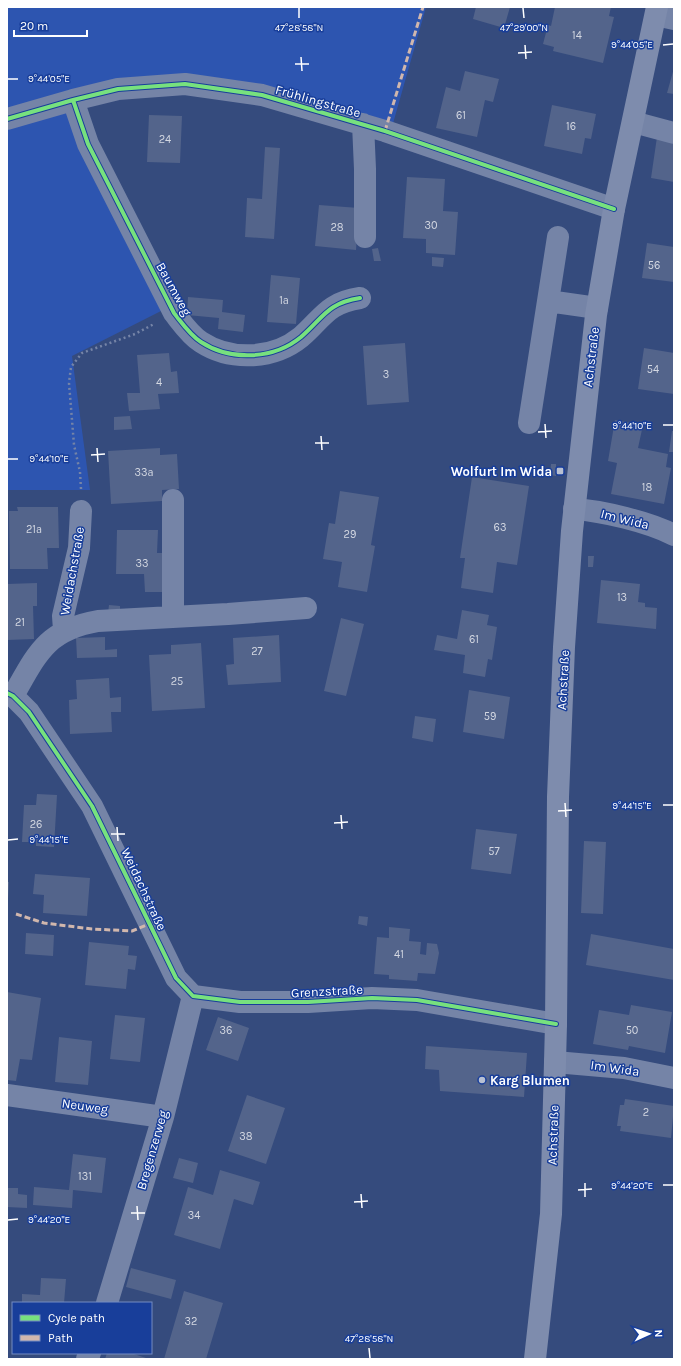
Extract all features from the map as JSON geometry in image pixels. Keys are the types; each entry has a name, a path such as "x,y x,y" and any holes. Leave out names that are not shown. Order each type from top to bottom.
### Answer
{"main road":[{"name":"Achstraße","path":"535,1359 551,1214 556,1024 558,797 564,646 574,509 597,308 614,209 633,122 662,14"}],"street":[{"name":"Frühlingstraße","path":"7,119 118,89 185,84 262,95 363,124 614,209"},
{"name":"Baumweg","path":"73,100 88,144 174,313 186,329 200,342 211,348 226,353 244,356 264,354 282,349 300,338 331,308 345,300 360,298"},
{"path":"633,122 674,133"},
{"path":"363,124 365,169 364,237"},
{"path":"529,423 558,237"},
{"path":"548,301 597,308"},
{"path":"173,500 173,617"},
{"name":"Im Wida","path":"574,509 587,510 660,528 674,535"},
{"name":"Weidachstraße","path":"64,630 63,616 79,548 81,511"},
{"name":"Weidachstraße","path":"193,996 176,978 92,806 29,712 10,694 46,643 64,630 77,624 98,621 306,608"},
{"name":"Grenzstraße","path":"193,996 240,1002 308,1002 372,998 418,1000 556,1024"},
{"name":"Bregenzerweg","path":"107,1302 163,1117 193,996"},
{"name":"Im Wida","path":"555,1062 624,1068 674,1078"},
{"name":"Neuweg","path":"7,1095 163,1117"}],"path":[{"path":"81,511 80,472 74,445 69,383 71,367 82,354 135,334 174,313"}],"shaded area":[{"path":"7,7 426,7 392,127 176,77 66,95 163,310 72,356 90,490 7,490"}],"building":[{"path":"476,7 510,7 504,28 473,19"},
{"path":"555,7 611,7 609,16 614,17 603,63 553,51 554,47 543,44 548,25 551,26"},
{"path":"674,68 674,94 667,93"},
{"path":"465,71 499,79 493,102 485,100 477,137 436,128 446,87 460,91"},
{"path":"552,105 596,114 591,139 585,138 582,154 544,146"},
{"path":"149,115 182,116 180,163 147,162"},
{"path":"657,137 674,140 674,182 651,178"},
{"path":"265,147 280,148 274,239 245,237 247,198 262,199"},
{"path":"407,177 445,179 443,211 458,212 455,255 426,253 426,239 403,238"},
{"path":"319,205 359,208 356,250 315,246"},
{"path":"647,243 674,247 674,282 642,278"},
{"path":"378,248 381,261 374,261 372,249"},
{"path":"432,257 444,258 443,267 432,266"},
{"path":"271,275 300,278 296,324 267,322"},
{"path":"188,297 223,300 222,312 245,315 243,332 218,329 219,318 187,315"},
{"path":"405,343 409,402 367,405 363,346"},
{"path":"644,348 674,353 674,394 638,389"},
{"path":"169,353 171,372 177,371 179,393 158,394 160,409 129,411 127,393 140,393 137,355"},
{"path":"130,416 132,429 114,430 114,417"},
{"path":"615,420 643,425 638,448 668,454 666,467 671,468 664,504 611,494 617,463 608,461"},
{"path":"672,431 674,431 674,452 669,452"},
{"path":"160,448 160,455 177,454 179,489 162,490 162,501 111,504 108,451"},
{"path":"551,464 556,464 556,476 550,475"},
{"path":"472,477 529,486 517,565 497,562 493,593 461,588 465,558 460,558"},
{"path":"340,491 379,497 371,545 375,546 367,592 338,587 342,562 323,559 329,523 335,524"},
{"path":"17,507 58,507 59,548 47,548 48,569 10,569 9,511 18,511"},
{"path":"117,530 158,530 157,553 167,553 166,592 145,592 144,574 116,574"},
{"path":"588,556 594,556 593,567 588,567"},
{"path":"601,580 640,584 638,602 645,603 645,607 657,608 656,629 597,623"},
{"path":"37,583 37,606 33,606 34,639 7,640 7,584"},
{"path":"109,605 120,606 120,613 108,613"},
{"path":"462,610 489,615 487,625 497,627 492,660 488,659 485,677 463,673 465,655 434,650 437,635 457,639"},
{"path":"341,618 364,624 346,696 324,691"},
{"path":"279,635 281,682 228,685 226,665 234,664 233,638"},
{"path":"105,637 105,650 117,649 117,657 77,658 76,638"},
{"path":"201,643 205,708 152,711 149,655 171,654 171,645"},
{"path":"109,678 110,698 121,697 121,712 111,712 112,732 70,734 69,700 77,699 76,680"},
{"path":"469,690 510,697 504,739 463,732"},
{"path":"415,716 436,719 433,742 412,738"},
{"path":"37,794 57,795 54,847 36,846 36,842 22,842 24,805 36,805"},
{"path":"476,829 517,834 511,874 471,869"},
{"path":"584,841 606,842 603,914 581,913"},
{"path":"35,874 90,878 87,916 43,913 44,895 33,894"},
{"path":"7,882 9,882 8,899 7,899"},
{"path":"359,916 368,917 367,926 358,924"},
{"path":"389,927 410,929 409,941 421,942 420,954 426,955 427,943 437,944 439,953 435,974 418,973 417,981 389,979 389,975 374,974 377,937 389,938"},
{"path":"26,933 54,935 53,956 25,954"},
{"path":"591,934 674,949 674,980 586,965"},
{"path":"89,942 129,946 128,955 137,956 135,970 128,969 126,989 85,985"},
{"path":"7,992 41,998 32,1060 20,1059 16,1081 7,1080"},
{"path":"631,1005 672,1012 665,1053 629,1046 628,1050 593,1044 599,1010 629,1015"},
{"path":"115,1015 145,1018 140,1062 110,1059"},
{"path":"218,1017 249,1028 238,1061 206,1050"},
{"path":"59,1037 92,1041 88,1085 55,1082"},
{"name":"Karg Blumen","path":"426,1046 527,1053 524,1097 440,1091 439,1070 425,1069"},
{"path":"247,1095 285,1108 266,1164 228,1151"},
{"path":"625,1099 674,1106 671,1138 620,1131 621,1126 617,1126 620,1105 624,1105"},
{"path":"73,1154 106,1158 102,1193 73,1190 72,1208 33,1205 34,1187 69,1190"},
{"path":"179,1158 198,1163 193,1183 173,1178"},
{"path":"220,1170 260,1182 253,1205 234,1199 220,1249 174,1235 188,1187 213,1195"},
{"path":"7,1188 18,1188 18,1194 27,1195 27,1208 7,1207"},
{"path":"131,1268 176,1280 171,1299 126,1287"},
{"path":"41,1278 66,1279 64,1302 22,1302 22,1294 40,1295"},
{"path":"184,1291 223,1303 206,1359 164,1359"},
{"path":"107,1354 134,1354 149,1359 105,1359"}],"marked path":[{"path":"385,131 423,7"},
{"path":"16,914 44,923 92,929 132,931 149,924"}],"cycle path":[{"path":"7,119 118,89 185,84 262,95 385,131 614,209"},
{"path":"73,100 88,144 174,313 190,332 201,342 212,348 238,355 265,354 290,345 301,337 326,312 349,300 360,298"},
{"path":"7,693 13,696 29,712 92,806 176,978 193,996 240,1002 308,1002 372,998 417,1000 556,1024"}],"place":[{"name":"Wolfurt Im Wida","path":"560,471"},
{"name":"Karg Blumen","path":"482,1080"}]}
